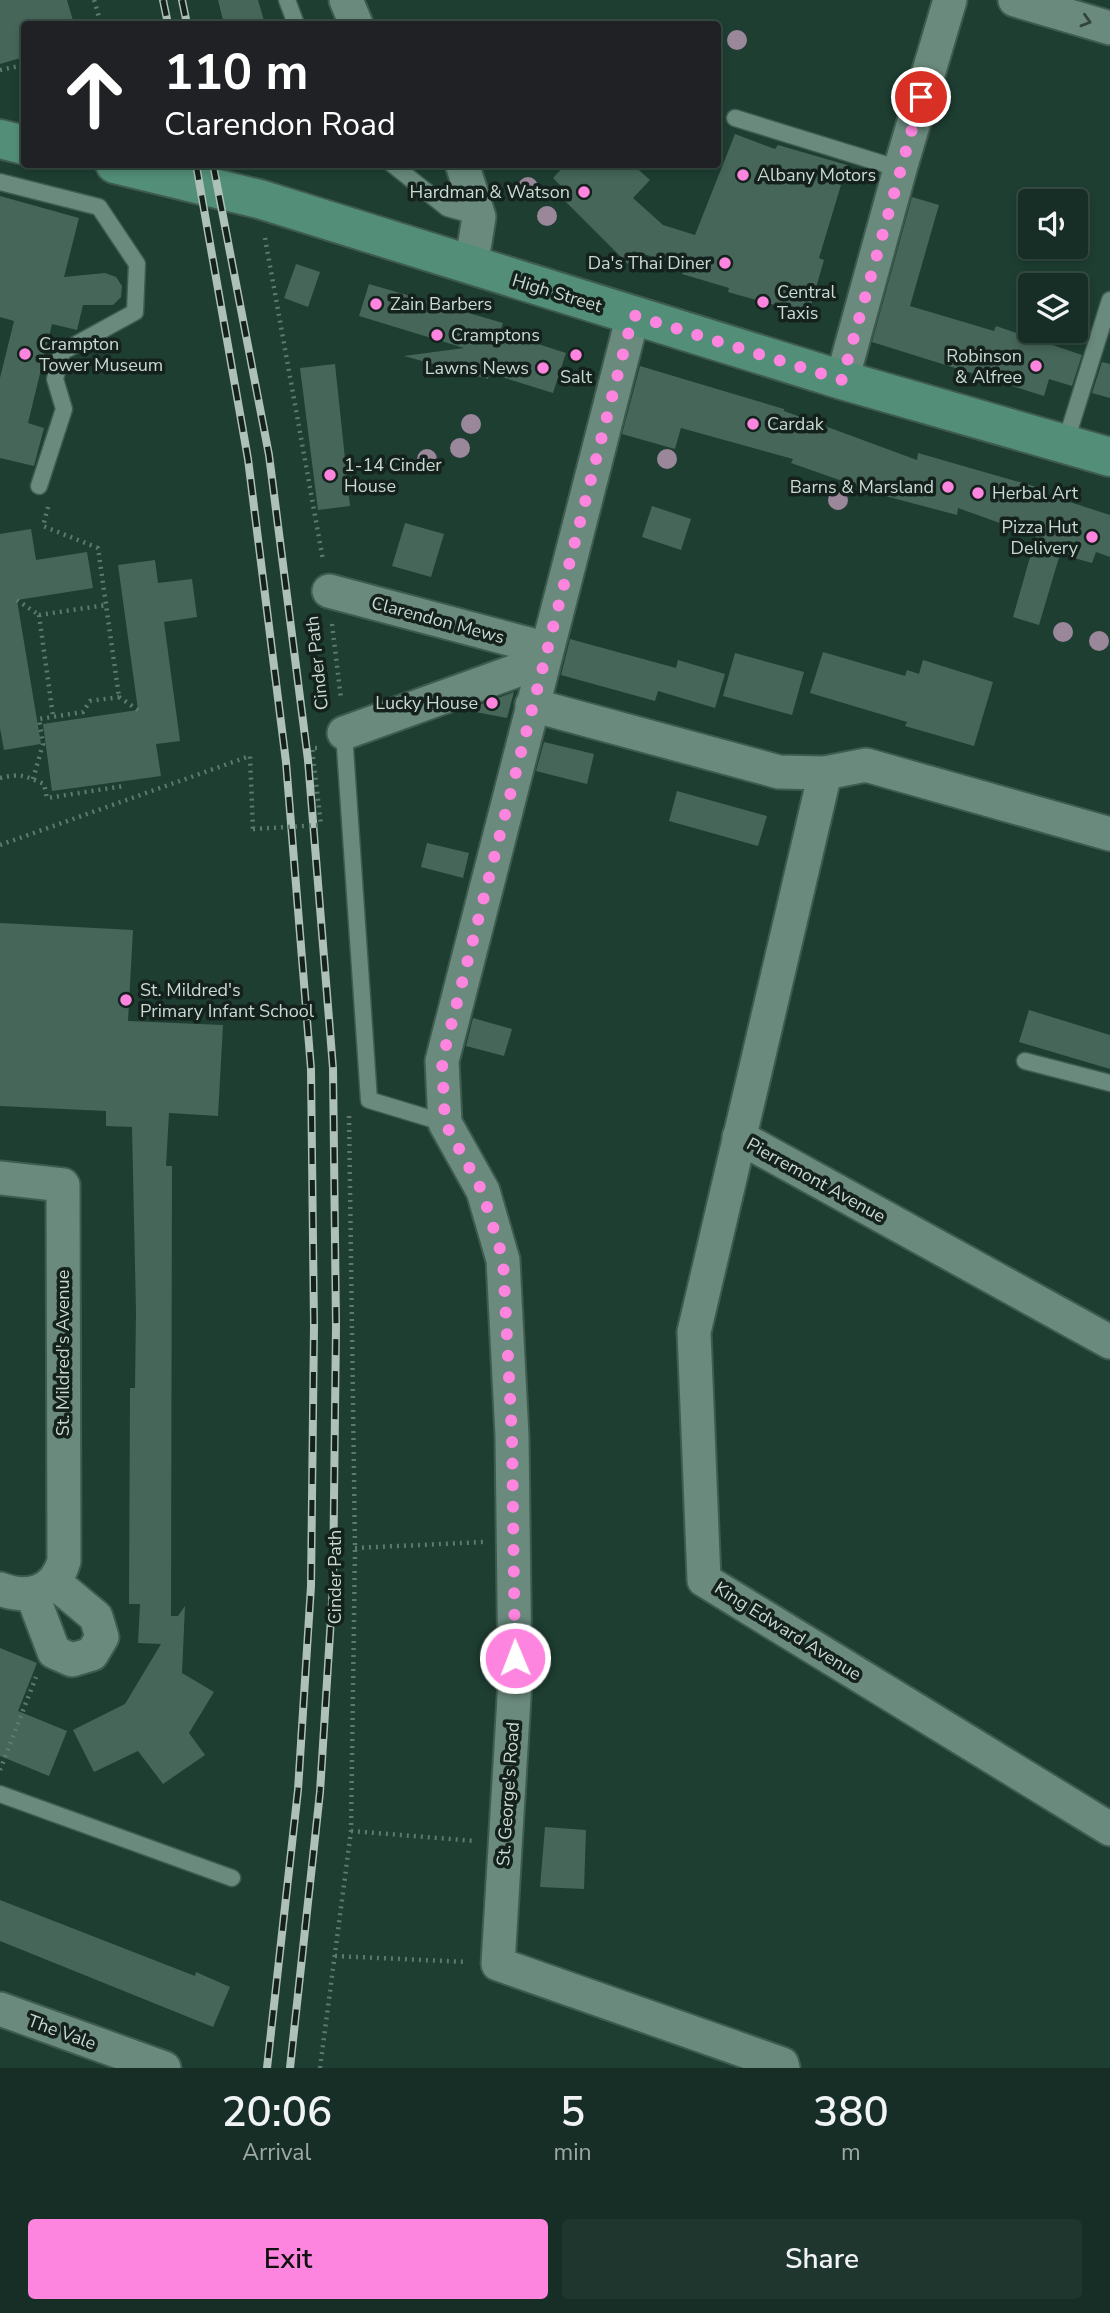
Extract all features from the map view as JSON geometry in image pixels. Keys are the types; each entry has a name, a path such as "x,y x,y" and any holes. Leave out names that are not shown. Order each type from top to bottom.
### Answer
{"main road":[{"path":"0,139 21,144"},
{"name":"High Street","path":"134,168 176,177 255,212 471,267 842,380 1110,457"}],"street":[{"path":"346,0 355,21"},
{"path":"842,380 950,0"},
{"path":"1015,0 1110,29"},
{"path":"463,168 479,217 471,267"},
{"path":"445,1123 442,1061 633,315"},
{"name":"Clarendon Mews","path":"329,591 545,655"},
{"path":"344,733 545,655"},
{"path":"532,705 779,772 825,773 866,765 1110,834"},
{"name":"Pierremont Avenue","path":"825,773 739,1137 1110,1342"},
{"name":"St. George's Road","path":"445,1123 482,1191 503,1259 512,1436 515,1681 498,1964"},
{"name":"King Edward Avenue","path":"739,1137 695,1332 704,1580 1110,1829"},
{"name":"St. Mildred's Avenue","path":"0,1178 63,1185 64,1561 43,1588"},
{"path":"0,1589 19,1595 43,1588 96,1617 102,1637 92,1654 82,1659 62,1658 48,1643 43,1588"},
{"path":"498,1964 782,2064 783,2068"},
{"name":"The Vale","path":"0,2009 164,2068"}],"lane":[{"path":"287,0 295,21"},
{"path":"735,118 900,169"},
{"path":"397,168 447,208 479,217"},
{"path":"0,182 99,207 136,264 135,312 62,352 55,379 64,409 39,486"},
{"path":"1065,444 1110,300"},
{"path":"344,733 369,1100 445,1123"},
{"path":"1025,1061 1110,1083"},
{"path":"0,1794 232,1878"}],"path":[{"path":"94,0 100,21"},
{"path":"0,70 21,66"},
{"name":"Cinder Path","path":"255,212 329,591 344,733"},
{"path":"39,486 50,499 43,526 98,548 119,697"},
{"path":"17,600 38,615 106,605"},
{"path":"38,615 53,716"},
{"path":"33,779 43,744 38,719 83,712 90,702 119,697 138,710"},
{"path":"0,845 250,756 253,829 321,825 312,748"},
{"path":"0,778 20,774 33,779 44,784 47,798 124,786"},
{"name":"Cinder Path","path":"320,2068 351,1831 355,1548 349,1106 369,1100"},
{"path":"355,1548 513,1541"},
{"path":"0,1770 48,1643"},
{"path":"351,1831 504,1844"},
{"path":"335,1956 498,1964"}],"building":[{"path":"0,0 67,0 73,21 21,21 21,58 0,64"},
{"path":"218,0 258,0 264,21 223,21"},
{"path":"735,134 775,149 778,145 847,165 819,258 824,260 811,305 799,312 728,292 729,288 682,274 684,266 633,251 628,264 559,195 565,190 553,178 562,168 636,168 650,180 633,198 663,225 695,235"},
{"name":"Crampton Tower Museum","path":"0,196 79,218 64,277 105,273 116,277 122,286 121,297 113,305 83,305 77,330 52,324 28,423 44,428 34,466 0,458 0,378 14,321 0,317"},
{"path":"912,197 939,205 910,306 994,331 996,326 1018,333 1018,343 1046,343 1082,355 1072,386 1049,379 1044,396 872,342"},
{"path":"296,264 320,272 308,307 284,298"},
{"path":"369,284 503,323 500,332 566,353 553,393 489,373 488,379 404,356 464,348 359,316"},
{"path":"1102,362 1110,364 1110,398 1092,393"},
{"path":"335,364 350,506 318,510 300,368"},
{"path":"640,366 784,409 917,460 918,453 1047,490 1045,494 1110,515 1110,557 1096,552 1092,563 1060,554 1039,625 1013,617 1036,536 958,508 957,515 885,496 791,463 793,459 681,428 675,449 622,434"},
{"path":"652,506 691,519 681,550 642,537"},
{"path":"405,523 444,534 431,577 392,566"},
{"path":"31,529 36,560 87,552 93,588 17,600 41,744 4,750 0,728 0,534"},
{"path":"155,560 158,583 192,579 197,617 164,622 180,741 156,744 161,776 52,791 43,724 138,710 118,565"},
{"path":"570,639 676,668 678,660 725,674 715,708 658,691 655,701 561,675"},
{"path":"823,652 905,676 907,670 919,674 923,660 993,682 974,746 905,726 907,722 810,693"},
{"path":"735,653 804,672 792,715 723,696"},
{"path":"514,692 507,718 465,710"},
{"path":"544,742 594,754 587,784 536,771"},
{"path":"677,791 767,816 758,846 669,821"},
{"path":"427,843 469,853 463,878 421,867"},
{"path":"0,923 133,930 128,1021 223,1025 218,1116 169,1113 166,1166 172,1166 171,1616 178,1616 185,1606 182,1673 214,1692 189,1733 205,1755 163,1784 138,1751 94,1772 73,1730 125,1704 161,1644 138,1643 140,1604 129,1604 130,1388 135,1388 136,1312 132,1127 106,1126 106,1111 0,1106"},
{"path":"1029,1010 1110,1035 1110,1069 1019,1042"},
{"path":"473,1018 512,1029 504,1056 466,1046"},
{"path":"0,1648 37,1663 18,1711 67,1731 49,1776 0,1756"},
{"path":"545,1827 586,1830 584,1889 540,1887"},
{"path":"0,1900 230,1987 213,2027 0,1941"}],"railway":[{"path":"163,0 167,21"},
{"path":"182,0 186,21"},
{"path":"197,168 248,459 286,762 311,1069 314,1326 311,1586 298,1790 267,2068"},
{"path":"214,168 269,455 308,760 333,1068 336,1326 333,1586 320,1792 290,2068"}],"place":[{"name":"Albany Motors","path":"743,175"},
{"name":"Hardman & Watson","path":"584,192"},
{"name":"Da's Thai Diner","path":"725,263"},
{"name":"Central Taxis","path":"763,302"},
{"name":"Zain Barbers","path":"376,304"},
{"name":"Cramptons","path":"437,335"},
{"name":"Crampton Tower Museum","path":"25,354"},
{"name":"Salt","path":"576,355"},
{"name":"Robinson & Alfree","path":"1036,366"},
{"name":"Lawns News","path":"543,368"},
{"name":"Cardak","path":"753,424"},
{"name":"1-14 Cinder House","path":"330,475"},
{"name":"Barns & Marsland","path":"948,487"},
{"name":"Herbal Art","path":"978,493"},
{"name":"Pizza Hut Delivery","path":"1092,537"},
{"name":"Lucky House","path":"492,703"},
{"name":"St. Mildred's Primary Infant School","path":"126,1000"}],"route":[{"path":"515,1658 512,1436 503,1259 482,1191 445,1123 442,1061 543,661 633,315 842,380 921,97"}]}
